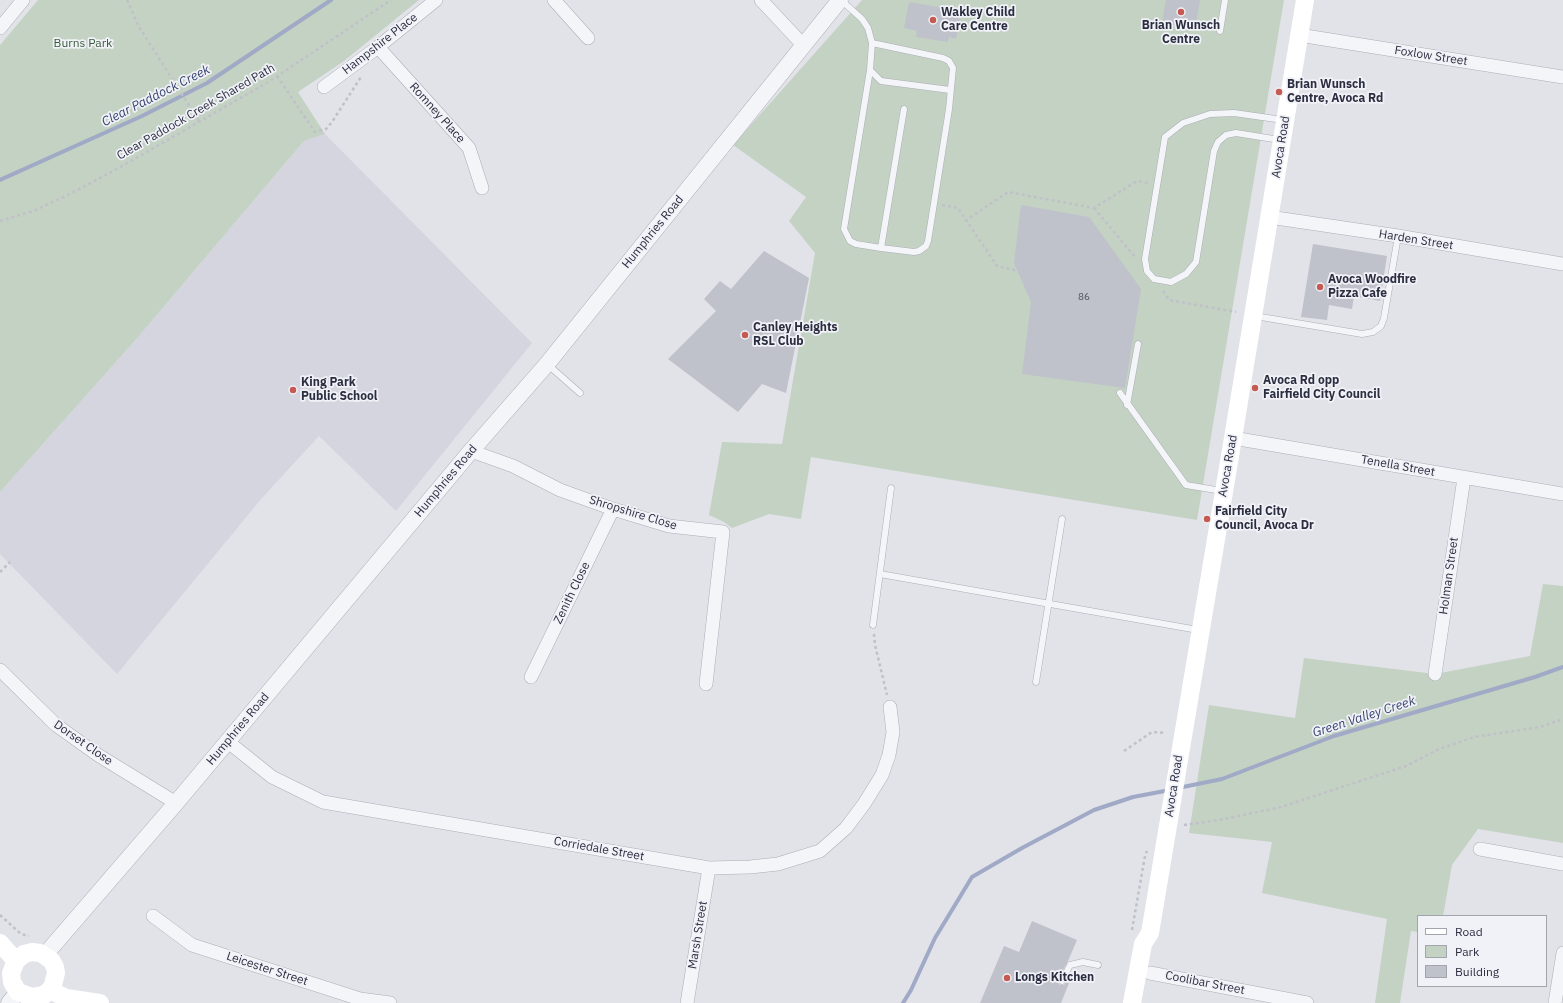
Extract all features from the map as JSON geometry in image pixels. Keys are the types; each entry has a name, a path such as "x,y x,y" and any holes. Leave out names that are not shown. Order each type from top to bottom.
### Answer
{"main road":[{"name":"Avoca Road","path":"1132,1003 1143,944 1150,933 1175,825 1174,785 1305,0"},
{"name":"Avoca Road","path":"1144,1003 1154,946 1150,933"},
{"path":"0,943 16,960"},
{"path":"32,952 40,953 51,960 56,973 54,985 44,995 13,998 11,973 16,960 24,954 32,952"},
{"path":"50,990 66,998 100,1003"}],"street":[{"path":"0,28 23,0"},
{"name":"Hampshire Place","path":"324,87 378,47 436,0"},
{"path":"554,0 588,38"},
{"path":"761,0 802,45"},
{"name":"Humphries Road","path":"44,956 176,803 471,451 547,364 802,45 841,0"},
{"name":"Foxlow Street","path":"1299,35 1563,77"},
{"name":"Romney Place","path":"378,47 469,148 482,188"},
{"name":"Harden Street","path":"1269,217 1398,236 1563,264"},
{"name":"Tenella Street","path":"1233,438 1563,494"},
{"name":"Shropshire Close","path":"471,451 513,466 560,490 613,509 669,526 723,532 706,684"},
{"name":"Holman Street","path":"1435,674 1464,478"},
{"name":"Zenith Close","path":"531,678 613,509"},
{"name":"Dorset Close","path":"0,670 56,725 98,755 176,803"},
{"name":"Corriedale Street","path":"227,741 272,777 323,802 709,868 750,867 778,864 820,851 846,828 864,804 882,775 889,755 894,732 890,707"},
{"path":"1480,849 1563,864"},
{"name":"Marsh Street","path":"687,1003 709,868"},
{"name":"Leicester Street","path":"153,916 192,945 360,999 390,1003"},
{"path":"1555,1003 1563,953"},
{"name":"Coolibar Street","path":"1150,973 1307,1003"}],"lane":[{"path":"841,0 862,19 868,28 872,43 870,70 844,228 850,241 856,244 914,252 923,249 928,241 949,110 953,68 949,61 943,58 872,43"},
{"path":"1220,31 1225,0"},
{"path":"870,70 881,81 950,90"},
{"path":"881,248 904,109"},
{"path":"1282,140 1236,133 1226,135 1218,142 1214,151 1196,262 1186,274 1171,282 1154,279 1147,271 1145,259 1165,138 1183,122 1210,114 1228,113 1285,121"},
{"path":"1253,316 1362,334 1373,332 1381,326 1384,318 1398,236"},
{"path":"1127,405 1138,344"},
{"path":"547,364 580,393"},
{"path":"1120,394 1186,485 1224,491"},
{"path":"873,625 891,488"},
{"path":"1036,682 1050,603 1062,519"},
{"path":"880,574 1200,630"},
{"path":"1062,981 1070,965 1083,962 1098,965"}],"path":[{"path":"127,0 139,28 199,121"},
{"name":"Clear Paddock Creek Shared Path","path":"0,221 34,211 117,169 270,81 391,0"},
{"path":"1094,208 1137,181 1157,185"},
{"path":"965,221 1008,192 1094,208 1147,271"},
{"path":"934,204 958,208 965,221 997,266 1018,271"},
{"path":"1154,279 1169,300 1236,312"},
{"path":"0,572 10,562"},
{"path":"873,625 875,645 890,707"},
{"path":"1175,825 1219,820 1281,807 1406,766 1439,748 1474,737 1540,727 1563,719"},
{"path":"1124,751 1152,732 1166,733"},
{"path":"0,915 21,934 34,936"}],"shaded area":[{"name":"King Park Public School","path":"325,134 532,343 396,511 319,436 262,498 117,674 0,554 0,492 139,336 304,141"}],"green space":[{"name":"Burns Park","path":"38,0 419,0 344,61 298,92 325,134 304,141 139,336 0,492 0,45"},
{"path":"862,0 1284,0 1197,520 811,457 801,519 769,514 732,528 724,522 709,515 722,442 782,444 815,253 789,221 806,197 733,145"},
{"path":"1543,584 1563,586 1563,843 1478,829 1452,865 1443,915 1417,915 1417,932 1411,931 1400,1003 1375,1003 1387,919 1262,893 1272,842 1189,833 1209,705 1295,718 1304,658 1435,674 1530,656"}],"building":[{"name":"Brian Wunsch Centre","path":"1166,0 1200,0 1195,29 1162,23"},
{"name":"Wakley Child Care Centre","path":"909,2 961,11 956,39 949,37 948,42 916,37 917,31 904,28"},
{"path":"1021,205 1089,217 1141,289 1125,388 1022,374 1031,302 1014,263"},
{"path":"1313,244 1387,256 1380,301 1354,296 1352,309 1329,305 1327,320 1301,317"},
{"name":"Canley Heights RSL Club","path":"764,251 809,278 786,393 762,384 738,412 668,359 716,311 704,299 720,281 731,289"},
{"path":"1032,921 1077,940 1058,979 1058,983 1060,985 1064,985 1066,982 1069,983 1061,1003 980,1003 1004,946 1019,952"}],"waterway":[{"name":"Clear Paddock Creek","path":"0,180 142,116 207,83 331,0"},
{"name":"Green Valley Creek","path":"1178,788 1222,779 1334,736 1535,677 1563,667"},
{"path":"903,1003 911,990 935,938 972,877 1022,848 1094,810 1133,797 1170,790"}],"place":[{"name":"Brian Wunsch Centre","path":"1181,12"},
{"name":"Wakley Child Care Centre","path":"933,20"},
{"name":"Brian Wunsch Centre, Avoca Rd","path":"1279,92"},
{"name":"Avoca Woodfire Pizza Cafe","path":"1320,287"},
{"name":"Canley Heights RSL Club","path":"745,335"},
{"name":"Avoca Rd opp Fairfield City Council","path":"1255,388"},
{"name":"King Park Public School","path":"293,390"},
{"name":"Fairfield City Council, Avoca Dr","path":"1207,519"},
{"name":"Longs Kitchen","path":"1007,978"}]}
